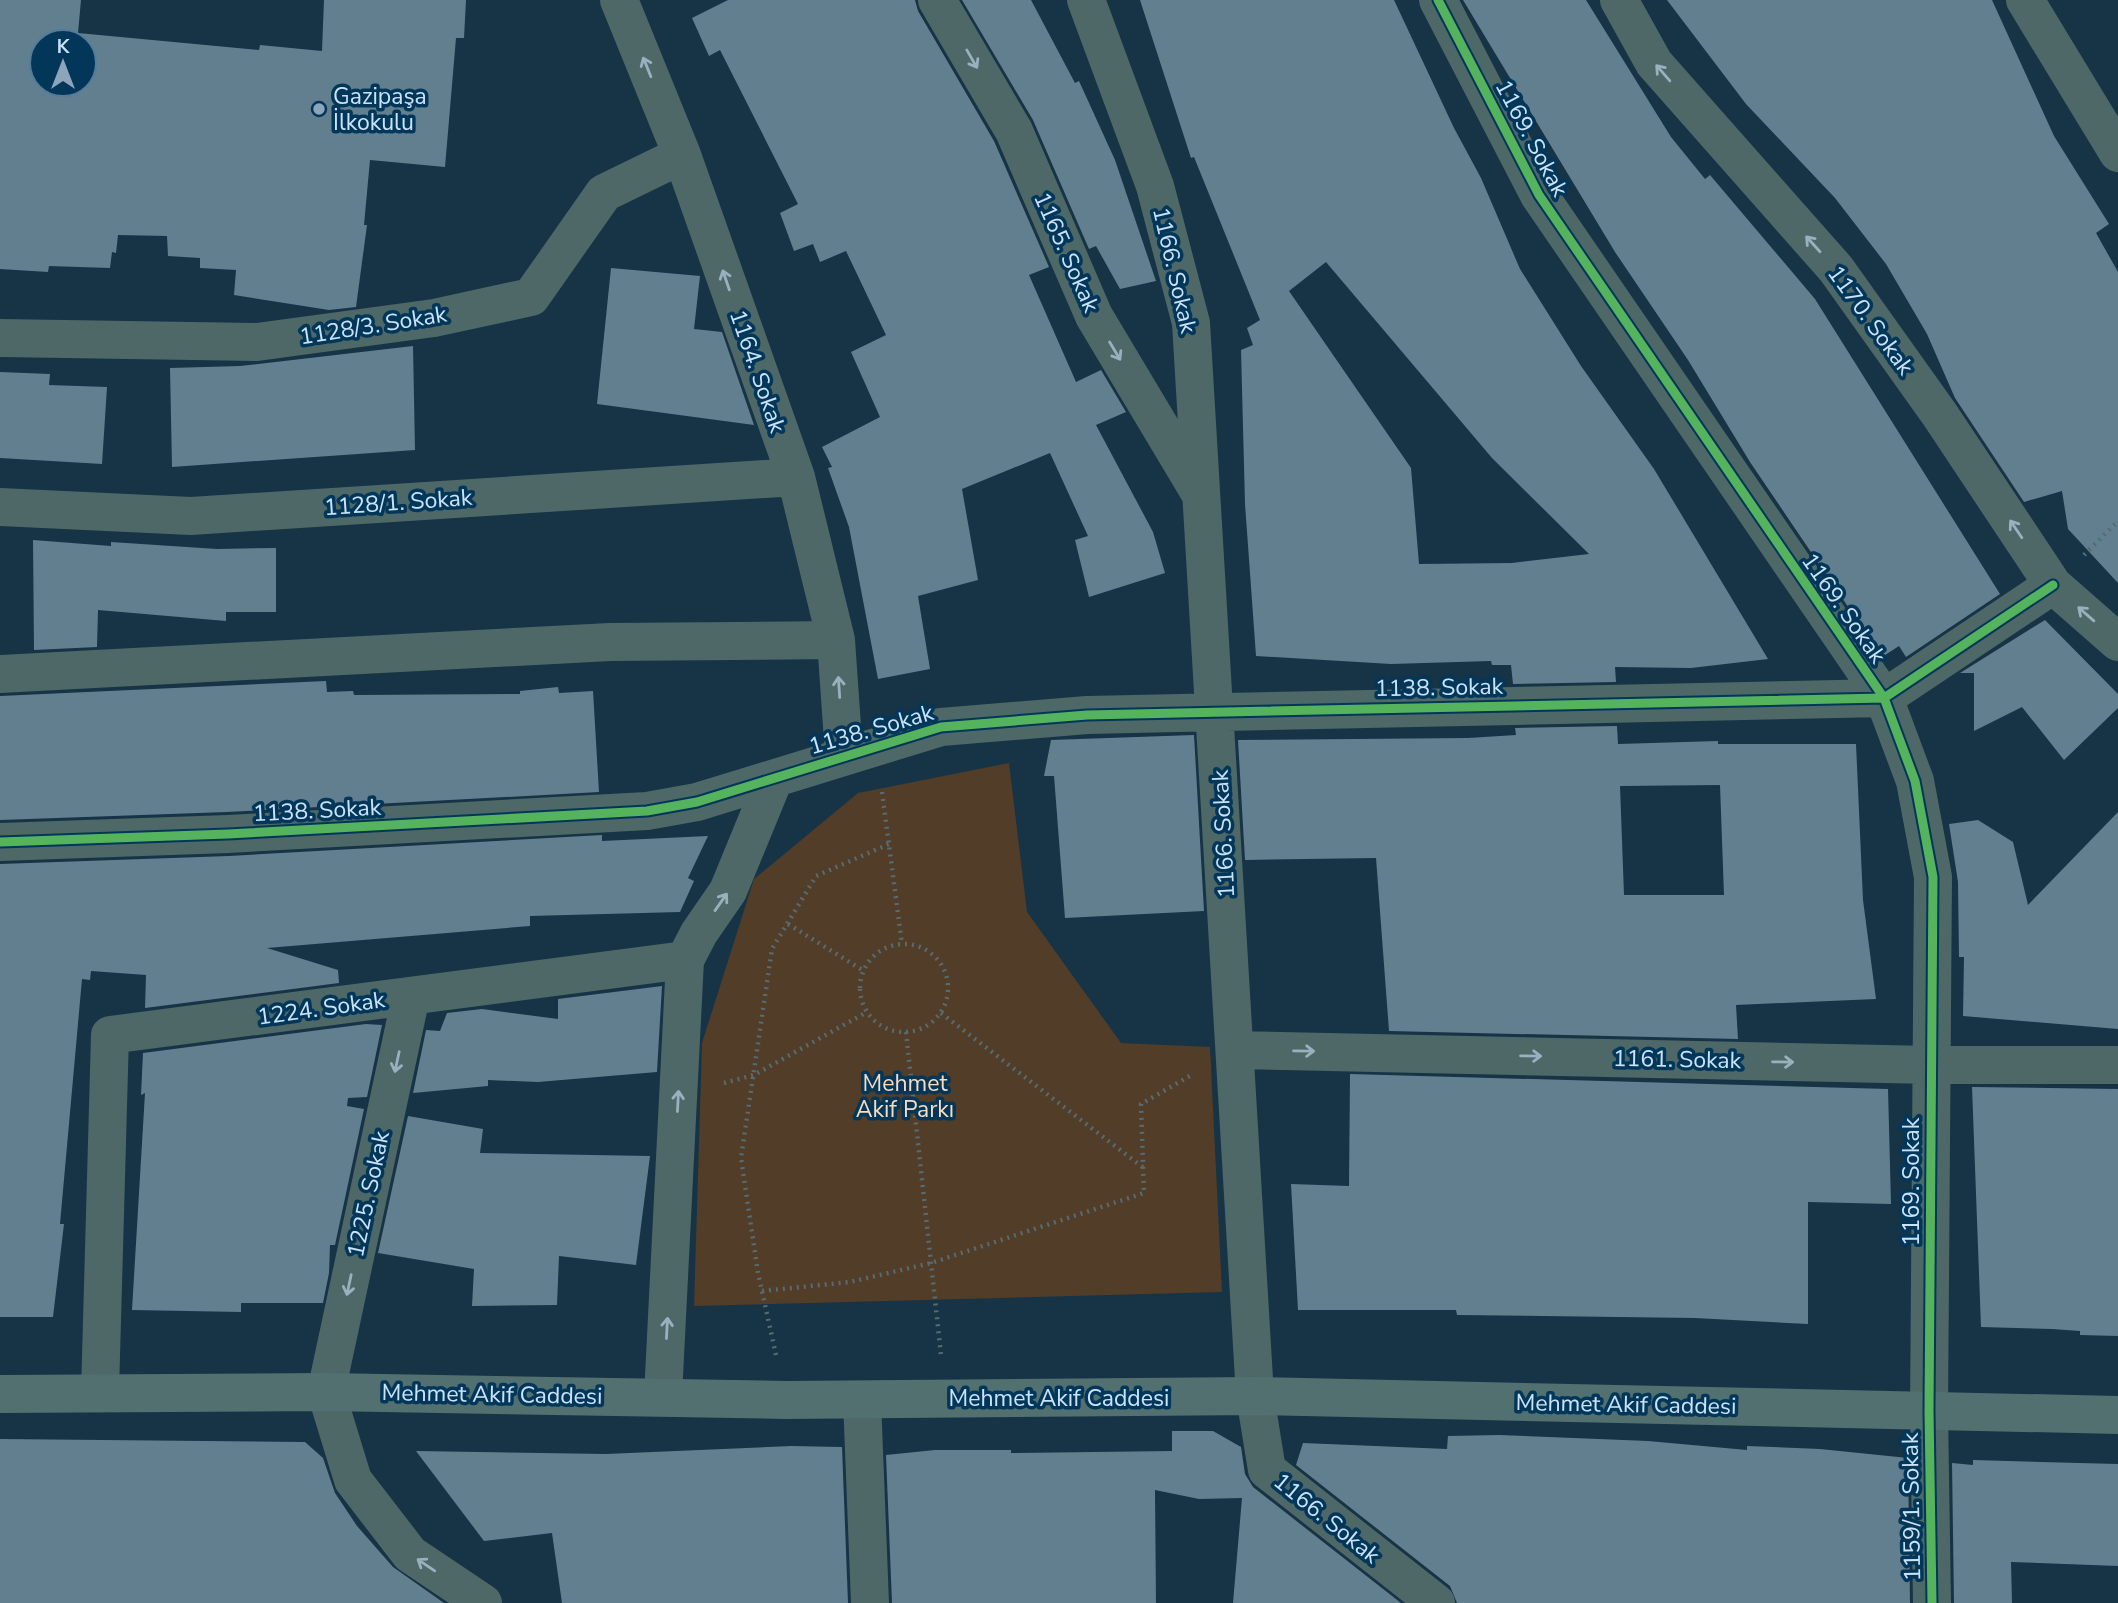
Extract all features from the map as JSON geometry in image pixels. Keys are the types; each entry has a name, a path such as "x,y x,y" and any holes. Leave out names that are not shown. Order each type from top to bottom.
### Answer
{"main road":[{"name":"Mehmet Akif Caddesi","path":"0,1394 326,1392 786,1400 1255,1396 2118,1415"}],"street":[{"name":"1164. Sokak","path":"619,0 682,155 796,477 860,750"},
{"name":"1165. Sokak","path":"937,0 1014,131 1094,316 1204,500"},
{"name":"1166. Sokak","path":"1086,0 1155,186 1191,323 1204,500 1255,1396 1267,1470 1436,1603"},
{"name":"1169. Sokak","path":"1438,0 1539,195 1884,698 1915,780 1933,877 1929,1411"},
{"name":"1170. Sokak","path":"1619,0 1654,63 1836,269 1940,415 2053,585 2118,642"},
{"path":"2025,0 2118,153"},
{"name":"1128/3. Sokak","path":"0,338 257,342 434,318 531,297 604,193 682,155"},
{"name":"1128/1. Sokak","path":"0,507 191,516 796,477"},
{"path":"1884,698 2053,585"},
{"path":"0,674 610,642 836,640"},
{"name":"1138. Sokak","path":"0,842 228,834 647,811 696,802 941,727 1087,715 1884,698"},
{"path":"663,1396 685,960 699,933 728,891 774,779"},
{"name":"1224. Sokak","path":"100,1392 110,1035 685,960"},
{"name":"1225. Sokak","path":"326,1392 411,996"},
{"name":"1161. Sokak","path":"1236,1050 1931,1065 2118,1065"},
{"path":"326,1392 353,1480 410,1554 483,1603"},
{"path":"862,1400 870,1603"},
{"name":"1159/1. Sokak","path":"1929,1411 1932,1603"}],"path":[{"path":"860,750 890,844 902,944"},
{"path":"786,1400 762,1291 741,1158 772,949 816,876 890,844"},
{"path":"788,924 864,971"},
{"path":"902,944 929,951 940,961 949,986 941,1013 932,1024 906,1032 890,1031 867,1012 860,997 864,971 874,955 887,947 902,944"},
{"path":"678,1094 754,1075 867,1012"},
{"path":"941,1013 1145,1169"},
{"path":"906,1032 946,1399"},
{"path":"762,1291 850,1282 931,1263 1144,1193 1141,1104 1236,1050"}],"green space":[{"name":"Mehmet Akif Parkı","path":"1009,763 1027,912 1121,1043 1210,1047 1222,1292 694,1306 702,1043 754,879 858,793"}],"building":[{"name":"Gazipaşa İlkokulu","path":"0,0 81,0 78,28 28,28 28,98 98,98 98,35 259,50 260,45 322,51 324,0 466,0 464,38 456,38 445,167 370,160 364,225 367,225 356,307 329,310 234,295 236,270 200,268 200,258 168,256 167,236 118,235 116,253 112,252 110,268 49,266 48,272 0,269"},
{"path":"728,0 915,0 918,11 994,141 1049,267 1029,275 1076,382 1101,370 1126,412 1096,425 1153,532 1165,573 1089,597 1075,540 1088,536 1050,453 962,489 978,580 918,596 930,669 878,679 849,527 828,468 832,467 822,447 880,417 851,352 886,335 846,251 820,262 813,244 794,251 780,213 798,204 720,50 709,56 692,18"},
{"path":"962,0 1031,0 1075,83 1079,81 1115,160 1156,281 1120,289 1096,246 1089,249 1033,120"},
{"path":"1140,0 1394,0 1454,128 1481,178 1520,269 1581,366 1654,469 1768,659 1691,668 1615,667 1616,682 1513,684 1511,665 1492,665 1491,661 1391,664 1256,656 1245,504 1241,350 1253,345 1247,328 1260,320 1194,157 1191,158","holes":["1326,262 1492,458 1589,554 1512,563 1419,564 1411,468 1289,291"]},
{"path":"1463,0 1586,0 1671,137 1705,179 1710,175 1815,299 2000,594 1906,657 1899,646 1882,657 1750,462 1688,360 1615,252"},
{"path":"1667,0 1992,0 2054,136 2109,224 2096,233 2118,272 2118,583 2068,529 2062,491 2024,502 1955,398 1927,334 1886,264 1835,198 1746,104"},
{"path":"611,268 700,276 694,329 722,332 754,425 597,404"},
{"path":"413,346 415,450 172,467 170,368 240,366"},
{"path":"0,372 50,374 49,385 107,387 102,464 0,458"},
{"path":"33,540 111,546 111,542 217,549 276,548 276,612 226,612 226,621 98,610 97,647 34,650"},
{"path":"2045,620 2118,694 2118,708 2064,760 2022,707 1974,731 1974,673 1960,673"},
{"path":"326,681 327,692 353,691 354,695 520,694 520,691 558,687 559,693 593,691 599,792 227,812 0,820 0,696"},
{"path":"1617,726 1618,744 1718,741 1718,744 1856,744 1863,900 1876,999 1736,1005 1738,1039 1389,1031 1376,858 1245,860 1238,740 1468,738 1516,735 1515,728","holes":["1720,785 1724,895 1624,895 1620,786"]},
{"path":"1194,735 1204,911 1065,918 1054,776 1044,776 1051,740"},
{"path":"2118,812 2118,1029 1963,1016 1964,957 1959,957 1958,882 1949,824 1978,820 2013,842 2028,905"},
{"path":"602,835 602,841 708,836 688,878 694,881 680,912 530,916 530,926 267,948 338,970 339,983 145,1008 146,975 91,971 90,980 82,979 60,1224 64,1224 53,1317 0,1317 0,864 229,856"},
{"path":"662,986 657,1072 538,1082 488,1080 488,1086 413,1093 426,1030 440,1031 447,1013 482,1009 558,1019 558,999"},
{"path":"366,1024 382,1025 367,1097 348,1098 347,1106 364,1109 335,1245 330,1245 329,1273 323,1303 241,1303 241,1312 132,1310 145,1093 141,1095 143,1053"},
{"path":"1350,1074 1888,1089 1891,1204 1808,1202 1808,1324 1695,1318 1457,1315 1456,1310 1298,1310 1291,1184 1349,1186"},
{"path":"1972,1087 2118,1089 2118,1336 2080,1335 2080,1331 2052,1329 1981,1327"},
{"path":"408,1116 483,1129 480,1153 650,1156 636,1265 559,1256 557,1305 472,1306 474,1269 378,1253"},
{"path":"1172,1431 1213,1431 1241,1447 1245,1474 1253,1487 1401,1603 1233,1603 1242,1498 1199,1499 1155,1490 1156,1603 892,1603 886,1455 935,1450 1011,1450 1011,1453 1172,1451"},
{"path":"1499,1435 1648,1441 1747,1450 1747,1446 1820,1449 1908,1458 1910,1603 1457,1603 1450,1586 1296,1465 1303,1443 1447,1449 1448,1436"},
{"path":"0,1439 305,1442 323,1458 335,1493 357,1526 393,1567 444,1603 0,1603"},
{"path":"791,1446 842,1447 848,1603 562,1603 552,1533 484,1541 416,1451 606,1454"},
{"path":"1973,1460 2118,1464 2118,1566 2011,1562 2012,1603 1954,1603 1952,1463 1973,1465"}],"cycle path":[{"path":"1438,0 1539,195 1884,698 1915,781 1933,877 1929,1411 1932,1603"},
{"path":"0,842 228,834 647,811 697,802 941,727 1087,715 1884,698 2053,585"}],"place":[{"name":"Gazipaşa İlkokulu","path":"319,109"}]}
